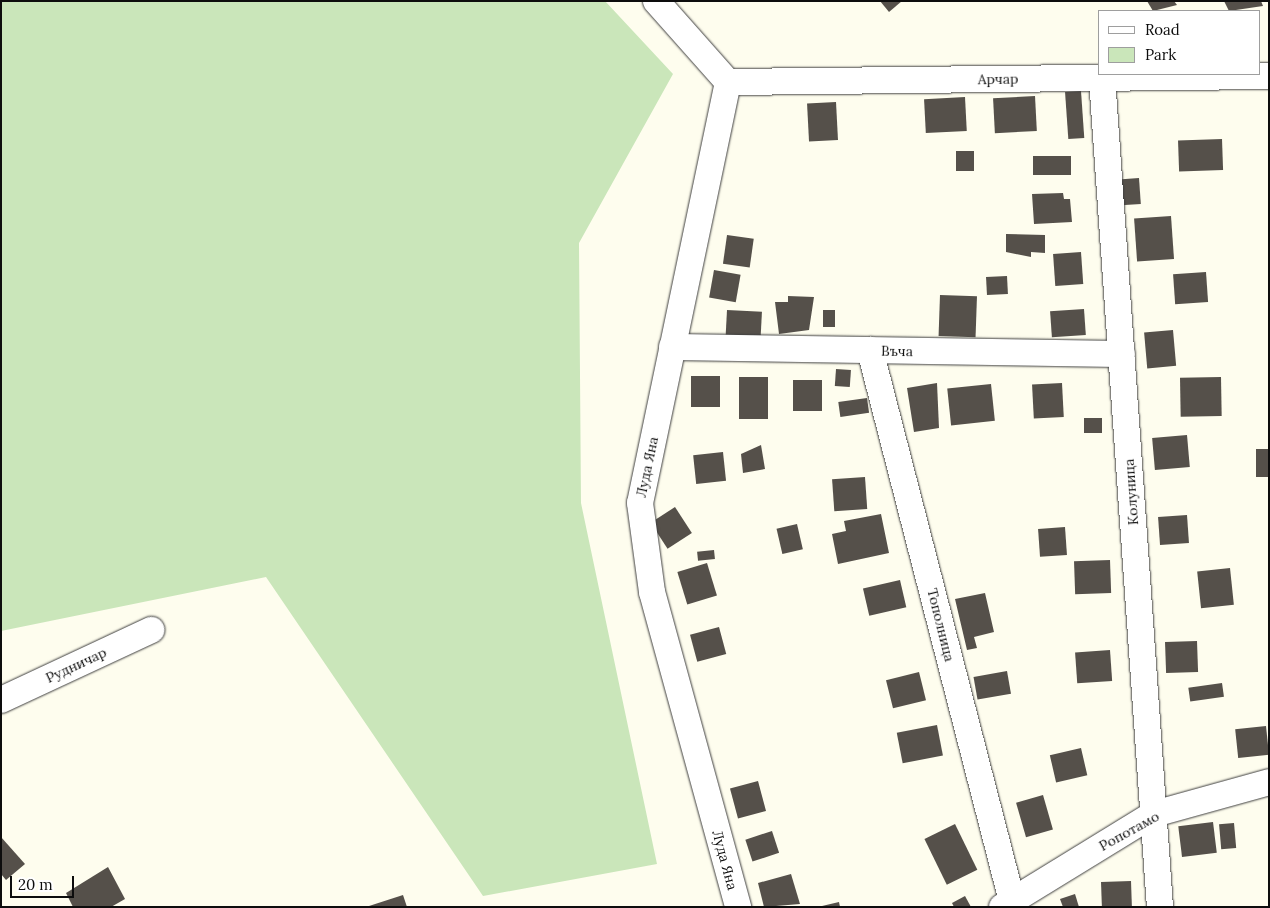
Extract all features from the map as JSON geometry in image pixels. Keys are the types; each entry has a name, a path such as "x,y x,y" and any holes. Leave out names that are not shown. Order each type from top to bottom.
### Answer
{"street":[{"path":"656,1 728,82"},
{"name":"Арчар","path":"728,82 1269,76"},
{"name":"Колуница","path":"1102,78 1160,907"},
{"name":"Луда Яна","path":"728,82 640,503 652,592 738,907"},
{"name":"Въча","path":"672,347 1122,354"},
{"name":"Тополница","path":"870,350 1007,904"},
{"name":"Рудничар","path":"1,700 151,630"},
{"name":"Ропотамо","path":"1007,904 1154,814 1269,782"}],"green space":[{"path":"1,1 605,1 673,74 579,243 581,503 657,864 483,896 266,577 1,631"}],"building":[{"path":"880,1 902,1 889,12"},
{"path":"1147,1 1174,1 1177,5 1157,10 1152,10"},
{"path":"1224,1 1261,1 1263,6 1236,10 1228,10"},
{"path":"1081,91 1084,138 1068,139 1065,92"},
{"path":"1035,96 1037,131 995,133 993,98"},
{"path":"965,97 967,131 926,133 924,99"},
{"path":"836,102 838,140 809,141 807,104"},
{"path":"1222,139 1223,170 1179,172 1178,141"},
{"path":"956,151 974,151 974,171 956,171"},
{"path":"1033,156 1071,156 1071,175 1033,175"},
{"path":"1139,178 1141,204 1117,206 1115,180"},
{"path":"1063,193 1064,199 1070,199 1072,222 1034,224 1032,194"},
{"path":"1171,216 1174,259 1137,261 1134,219"},
{"path":"1006,234 1045,235 1045,253 1031,252 1031,257 1006,252"},
{"path":"727,235 754,239 750,267 723,264"},
{"path":"1081,252 1083,284 1055,286 1053,254"},
{"path":"714,270 741,275 736,302 709,298"},
{"path":"1206,272 1208,302 1175,304 1173,274"},
{"path":"1007,276 1008,294 987,295 986,277"},
{"path":"940,295 977,296 976,337 939,336"},
{"path":"788,296 814,297 809,330 779,334 775,302 788,302"},
{"path":"1084,309 1086,335 1052,337 1050,311"},
{"path":"727,310 762,312 761,338 726,336"},
{"path":"823,310 835,310 835,327 823,327"},
{"path":"1173,330 1176,366 1147,368 1144,333"},
{"path":"836,369 851,370 850,387 835,386"},
{"path":"691,376 720,376 720,407 691,407"},
{"path":"739,377 768,377 768,419 739,419"},
{"path":"1221,377 1222,416 1181,417 1180,378"},
{"path":"793,380 822,380 822,411 793,411"},
{"path":"937,383 939,428 914,432 907,388"},
{"path":"1062,383 1064,417 1034,419 1032,385"},
{"path":"991,384 995,421 951,425 947,389"},
{"path":"867,398 869,413 840,417 838,402"},
{"path":"1084,418 1102,418 1102,433 1084,433"},
{"path":"1187,435 1190,467 1155,470 1152,438"},
{"path":"761,445 765,469 743,473 741,454"},
{"path":"1256,449 1269,449 1269,477 1256,477"},
{"path":"723,452 726,481 696,484 693,455"},
{"path":"865,477 867,509 834,511 832,479"},
{"path":"675,507 692,533 668,549 651,523"},
{"path":"881,514 889,553 838,564 832,534 846,531 844,521"},
{"path":"1187,515 1189,543 1160,545 1158,517"},
{"path":"797,524 803,549 782,554 777,529"},
{"path":"1065,527 1067,555 1040,557 1038,529"},
{"path":"714,550 715,559 698,561 697,552"},
{"path":"1110,560 1111,593 1075,594 1074,561"},
{"path":"707,563 717,596 687,605 677,572"},
{"path":"1230,568 1234,605 1201,608 1197,571"},
{"path":"900,580 906,607 869,616 863,589"},
{"path":"985,593 994,632 974,637 977,648 967,650 955,599"},
{"path":"719,627 726,654 697,662 690,635"},
{"path":"1197,641 1198,672 1166,673 1165,642"},
{"path":"1110,650 1112,681 1077,683 1075,652"},
{"path":"1007,671 1011,694 978,700 974,677"},
{"path":"919,672 926,700 893,708 886,680"},
{"path":"1222,683 1224,697 1190,702 1188,688"},
{"path":"937,725 943,755 903,763 897,733"},
{"path":"1266,726 1269,755 1238,758 1235,729"},
{"path":"1081,748 1087,775 1056,782 1050,755"},
{"path":"758,781 766,811 738,818 730,789"},
{"path":"1043,795 1053,830 1026,837 1016,803"},
{"path":"1213,822 1217,853 1182,857 1178,826"},
{"path":"1234,823 1236,848 1221,849 1219,824"},
{"path":"955,824 977,870 947,885 924,839"},
{"path":"772,831 779,853 752,862 745,840"},
{"path":"1,837 25,864 6,880 1,874"},
{"path":"108,867 125,899 111,907 73,907 66,893"},
{"path":"791,874 800,904 764,907 758,883"},
{"path":"1131,881 1132,907 1102,907 1101,882"},
{"path":"1075,894 1079,907 1063,907 1060,899"},
{"path":"403,895 407,907 369,907 369,906"},
{"path":"965,896 971,907 954,907 952,903"},
{"path":"839,902 840,907 822,907 822,906"}]}
